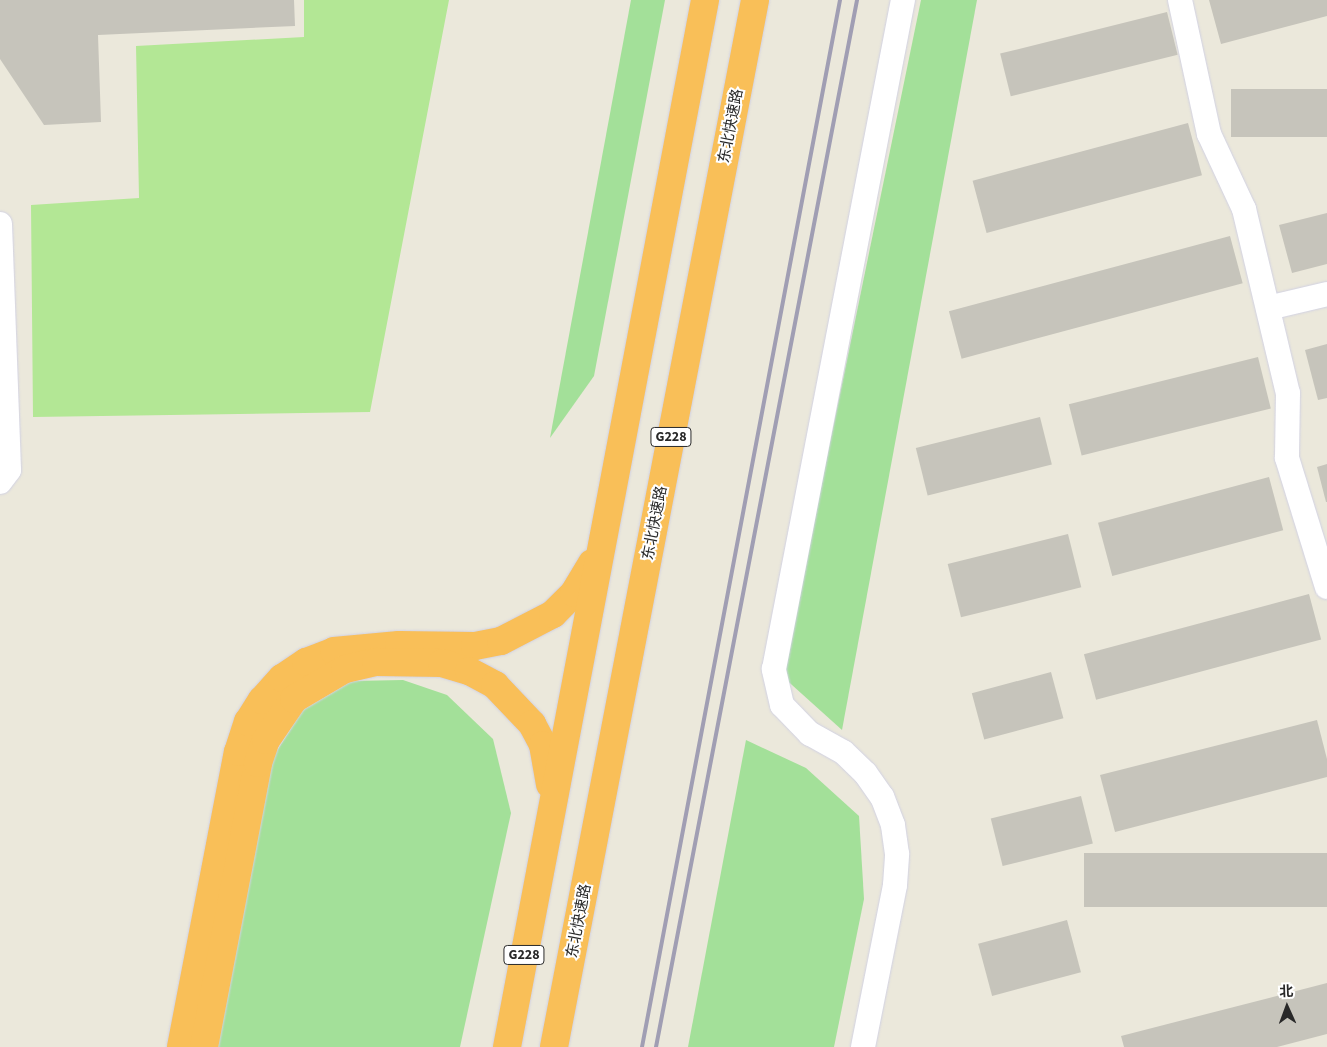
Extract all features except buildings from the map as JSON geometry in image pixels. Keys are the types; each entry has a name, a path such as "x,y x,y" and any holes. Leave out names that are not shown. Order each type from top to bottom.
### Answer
{"highway":[{"name":"G228","path":"506,1047 705,0"},
{"name":"东北快速路","path":"554,1047 755,0"},
{"path":"181,1047 238,752 248,722 262,700 282,678 306,662 334,651 399,645 475,646 529,629 574,593 588,572 605,529"},
{"path":"204,1047 258,763 278,718 294,699 320,681 345,669 376,662 410,661 442,663 495,685 515,703 543,745 549,766 551,815"}],"street":[{"path":"864,1047 895,885 897,854 892,825 882,797 865,772 842,752 810,734 782,705 774,669 780,625 903,0"},
{"path":"1180,0 1209,134 1244,209 1288,393 1287,458 1327,587"},
{"path":"0,224 8,470 0,482"},
{"path":"1268,308 1327,294"}],"green space":[{"path":"304,0 449,0 370,412 33,417 31,205 139,198 136,46 304,37"},
{"path":"631,0 665,0 594,376 550,438"},
{"path":"921,0 977,0 842,730 782,676"},
{"path":"403,680 447,695 493,739 511,813 460,1047 210,1047 264,771 303,710 352,681"},
{"path":"746,740 806,768 859,816 864,899 834,1047 688,1047"}],"railway":[{"path":"642,1047 840,0"},
{"path":"656,1047 857,0"}]}
